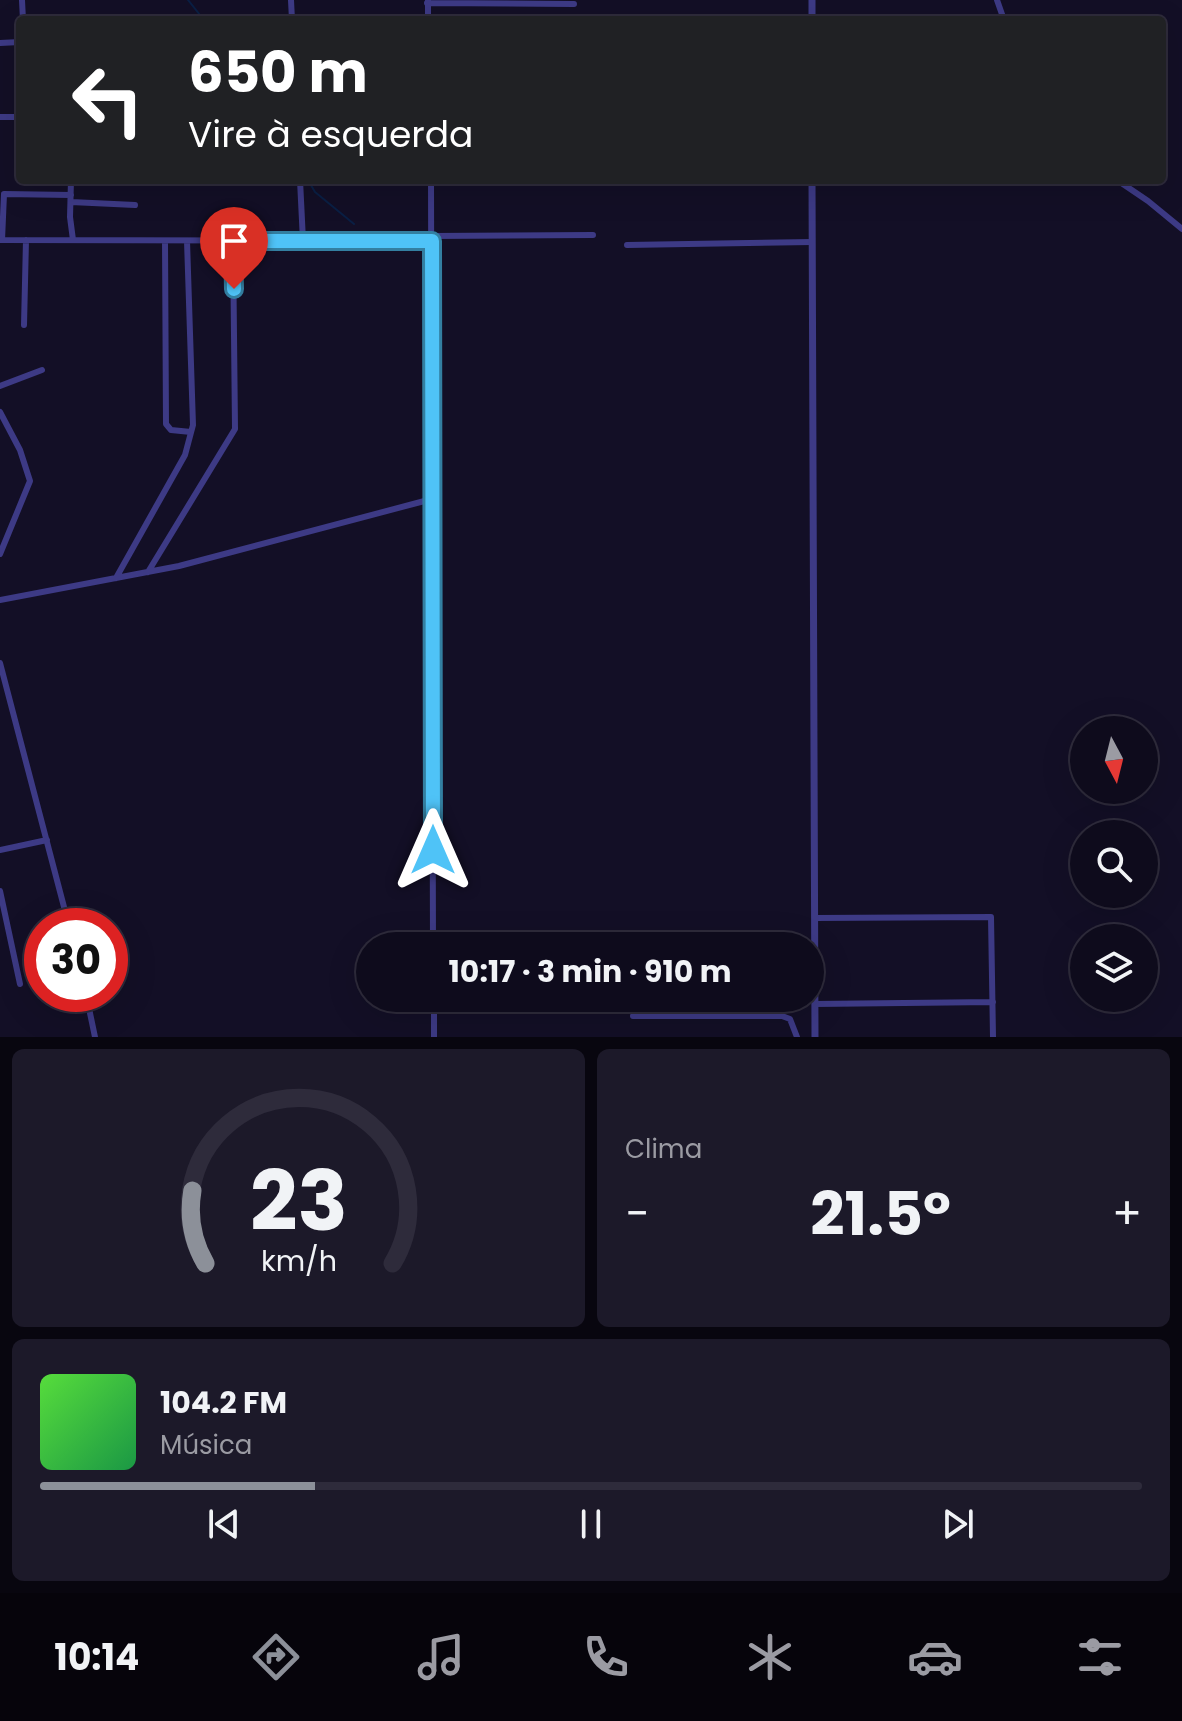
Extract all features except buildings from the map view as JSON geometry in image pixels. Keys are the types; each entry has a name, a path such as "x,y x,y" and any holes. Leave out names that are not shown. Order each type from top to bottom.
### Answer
{"street":[{"path":"428,2 574,4"},
{"path":"71,184 73,240"},
{"path":"300,184 303,241"},
{"path":"431,184 433,932"},
{"path":"812,184 815,932"},
{"path":"1123,184 1182,229"},
{"path":"135,205 4,194 1,240 303,241 593,235"},
{"path":"24,325 26,240"},
{"path":"165,241 166,424 171,430 191,432"},
{"path":"116,579 185,455 193,425 187,241"},
{"path":"148,572 235,429 233,241"},
{"path":"627,245 812,242"},
{"path":"0,386 42,370"},
{"path":"0,412 20,450 30,481 0,554"},
{"path":"0,600 179,566 432,499"},
{"path":"0,663 64,908"},
{"path":"0,850 47,840"},
{"path":"0,891 20,984"},
{"path":"815,918 991,917 993,1037"},
{"path":"824,1004 993,1002"},
{"path":"90,1012 95,1037"},
{"path":"433,1037 434,1012"},
{"path":"815,1012 815,1037"},
{"path":"633,1016 782,1016 790,1019 797,1037"}],"waterway":[{"path":"188,0 201,16"},
{"path":"310,184 315,192 354,224"}],"route":[{"path":"234,289 233,241 432,241 433,850"}]}
